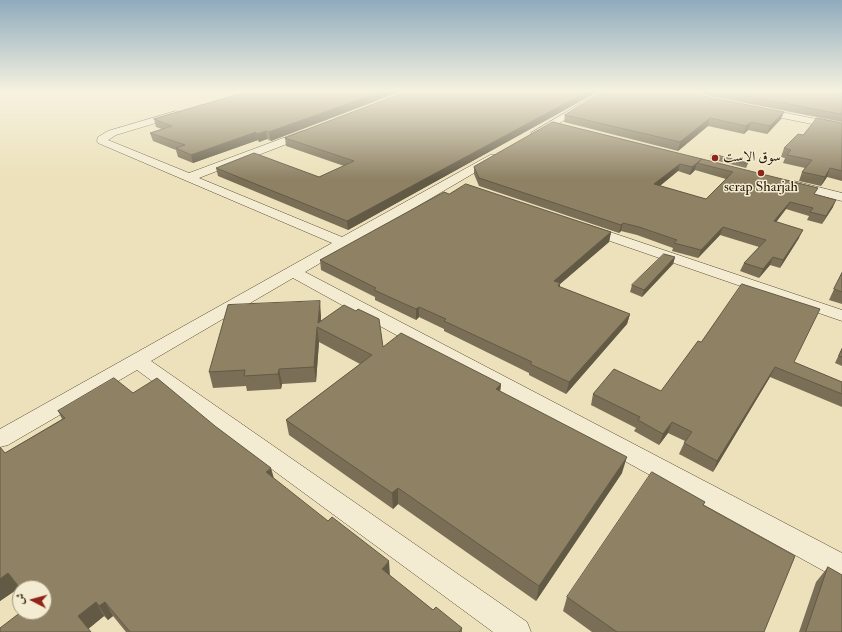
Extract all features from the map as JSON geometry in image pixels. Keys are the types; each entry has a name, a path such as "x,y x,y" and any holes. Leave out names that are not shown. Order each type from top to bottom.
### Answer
{"street":[{"path":"154,120 112,133 106,136 102,141 344,243"},
{"path":"525,140 558,120"},
{"path":"809,120 842,127"},
{"path":"552,124 567,128"},
{"path":"187,178 319,128"},
{"path":"0,439 136,360 505,151"},
{"path":"451,182 466,187"},
{"path":"782,182 842,197"},
{"path":"579,226 842,316"},
{"path":"293,272 842,567"},
{"path":"136,360 517,632"}],"building":[{"path":"158,120 301,120 269,132 266,131 257,134 256,132 191,155 176,148 185,145 150,133 172,126"},
{"path":"331,120 533,120 347,221 216,168 254,153 319,177 354,161 285,138"},
{"path":"588,120 707,120 680,142"},
{"path":"721,120 776,120 770,126 751,122 746,126"},
{"path":"815,120 829,120 842,123 842,171 830,168 825,177 802,172 812,160 787,155 791,150 784,148 798,134 803,135"},
{"path":"553,122 818,188 814,194 836,200 826,216 810,212 813,208 790,202 774,221 803,230 783,260 773,257 763,269 744,263 766,240 723,227 701,250 674,243 677,240 639,227 623,223 621,225 479,178 474,167","holes":["697,163 733,172 706,199 654,184 680,164 692,167"]},
{"path":"713,154 748,163 711,156"},
{"path":"466,184 611,232 554,281 560,283 558,286 630,314 569,382 530,364 532,362 444,321 446,319 419,307 416,309 374,290 376,288 320,260 444,192 449,194"},
{"path":"664,254 675,257 644,290 632,285"},
{"path":"842,273 842,292 834,289"},
{"path":"742,284 820,309 794,362 842,382 842,394 775,367 717,461 684,443 692,432 672,422 663,434 638,420 640,417 593,394 614,369 661,391 698,341 701,342"},
{"path":"320,301 318,323 344,305 356,311 358,309 379,319 383,347 401,333 501,384 496,389 627,457 539,586 398,488 392,493 286,420 372,355 317,327 314,367 279,369 278,374 244,376 245,370 209,372 228,305"},
{"path":"842,349 842,357 839,356"},
{"path":"114,378 133,393 157,378 215,426 271,468 266,472 328,521 332,517 389,561 382,569 433,610 436,607 462,628 459,632 130,632 105,602 99,606 96,602 78,616 91,632 0,632 0,628 12,619 52,620 52,580 14,580 8,573 0,579 0,447 5,453 65,418 58,411"},
{"path":"652,472 705,502 703,505 795,556 764,632 617,632 567,597"},
{"path":"828,567 842,575 842,632 806,632"}],"place":[{"name":"سوق الاست","path":"715,158"},
{"name":"scrap Sharjah","path":"761,173"}]}
